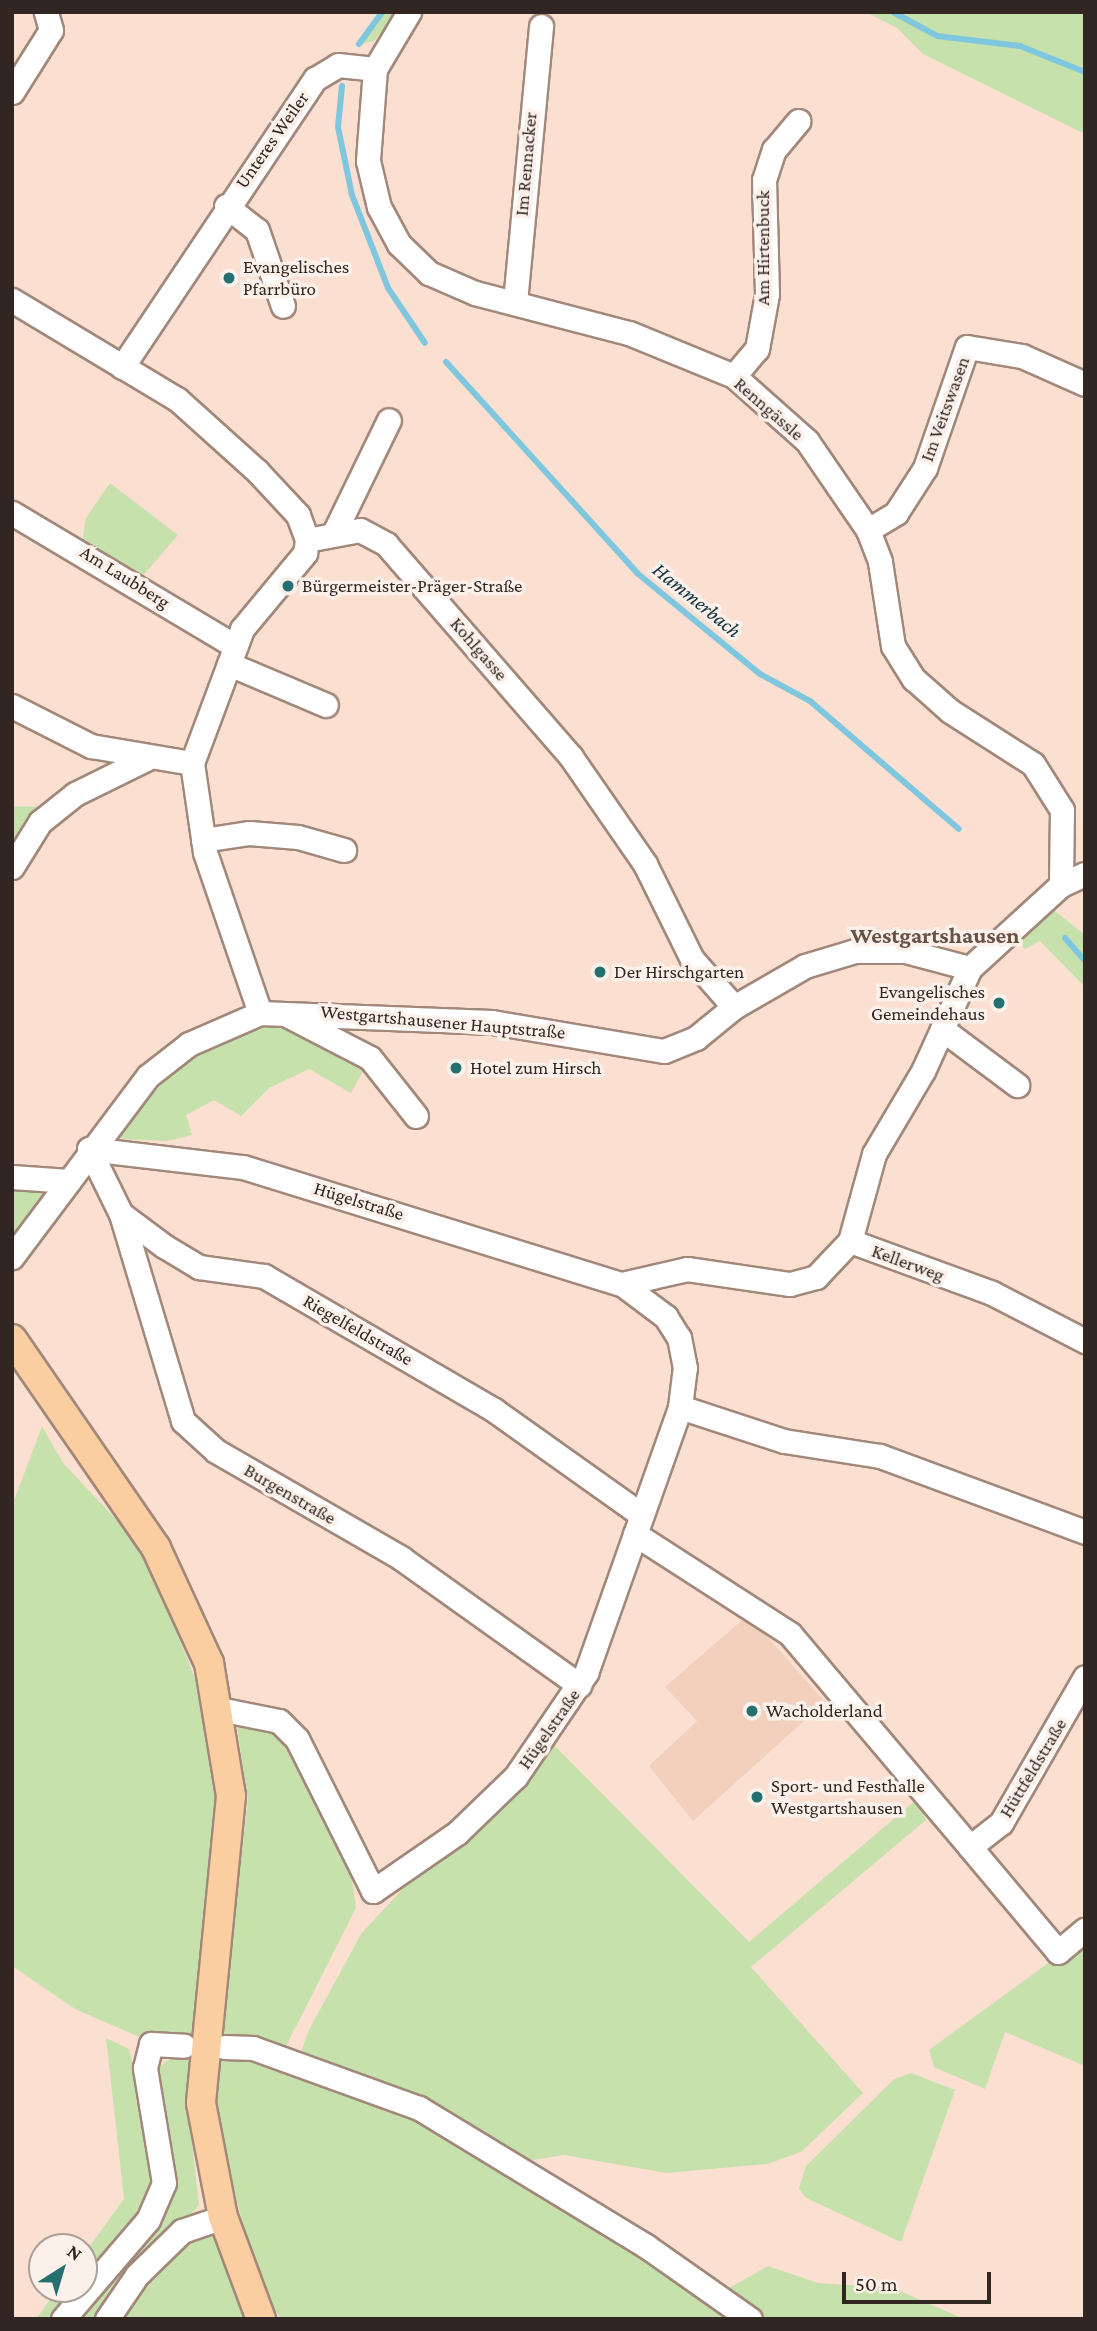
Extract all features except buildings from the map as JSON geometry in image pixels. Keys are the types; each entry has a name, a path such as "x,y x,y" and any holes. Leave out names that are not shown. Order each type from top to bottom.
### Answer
{"main road":[{"path":"12,1339 156,1548 209,1663 232,1796 201,2103 223,2217 261,2319"}],"street":[{"path":"12,92 51,30 46,12"},
{"path":"376,69 409,12"},
{"name":"Im Rennacker","path":"515,302 541,26"},
{"name":"Unteres Weiler","path":"122,367 226,205 315,79 338,65 376,69"},
{"name":"Renngässle","path":"376,69 368,161 379,207 399,244 429,273 515,302 629,333 734,376 807,441 868,530 880,562 893,646 914,679 950,711 1033,764 1062,810 1061,886"},
{"name":"Am Hirtenbuck","path":"734,376 757,349 767,294 764,180 775,150 798,121"},
{"name":"Unteres Weiler","path":"226,205 257,230 283,306"},
{"path":"12,300 177,399 257,471 298,515 307,540 305,553 232,655 191,763 203,840 271,1013 370,1058 416,1116"},
{"name":"Im Veitswasen","path":"868,530 896,513 925,468 967,346 1022,356 1085,384"},
{"path":"335,531 389,420"},
{"name":"Am Laubberg","path":"12,513 232,655"},
{"name":"Kohlgasse","path":"307,540 335,531 360,530 386,544 521,697 645,864 692,959 734,1007"},
{"path":"232,655 326,705"},
{"path":"12,706 92,746 148,758 191,763"},
{"path":"12,867 40,822 75,794 148,758"},
{"path":"203,840 286,836 344,850"},
{"path":"971,968 1061,886 1085,874"},
{"name":"Westgartshausener Hauptstraße","path":"12,1257 69,1181 89,1149 148,1076 189,1044 271,1013 544,1027 664,1051 696,1038 734,1007 805,966 855,951 905,951 971,968"},
{"name":"Kellerweg","path":"971,968 942,1029 874,1154 850,1241 992,1293 1085,1341"},
{"path":"942,1029 1017,1085"},
{"name":"Riegelfeldstraße","path":"89,1149 121,1213 199,1267 264,1276 494,1410 638,1525"},
{"name":"Hügelstraße","path":"89,1149 243,1167 622,1284 666,1317 679,1338 685,1368 680,1407 579,1685 516,1776 483,1810 373,1891 297,1738 279,1721 219,1709"},
{"path":"12,1177 69,1181"},
{"name":"Burgenstraße","path":"121,1213 183,1421 216,1451 401,1558 579,1685"},
{"path":"622,1284 687,1269 790,1284 816,1277 850,1241"},
{"path":"680,1407 784,1441 880,1456 1085,1532"},
{"path":"638,1525 790,1634 1058,1952 1085,1929"},
{"name":"Hüttfeldstraße","path":"970,1847 1001,1823 1085,1677"},
{"path":"63,2319 148,2220 164,2183 145,2068 150,2044 184,2046"},
{"path":"224,2047 253,2048 419,2108 655,2252 750,2319"},
{"path":"107,2319 137,2275 182,2231 223,2217"}],"shaded area":[{"name":"Wacholderland","path":"748,1615 825,1702 693,1821 649,1766 697,1721 665,1687"}],"green space":[{"path":"382,12 397,12 374,41 362,44"},
{"path":"866,12 1085,12 1085,134 923,54 897,28"},
{"path":"110,483 178,535 141,578 82,542 86,518"},
{"path":"12,806 46,807 12,840"},
{"path":"1051,908 1085,935 1085,987 1040,941 1025,949 1015,940"},
{"path":"285,1019 367,1064 351,1093 309,1069 269,1088 241,1116 214,1100 186,1115 192,1135 167,1141 123,1139 114,1132 188,1058 224,1037"},
{"path":"12,1182 45,1190 47,1202 12,1242"},
{"path":"42,1426 63,1463 129,1533 157,1582 203,1699 217,1803 187,2098 199,2205 102,2319 79,2319 92,2303 98,2303 98,2295 167,2208 154,2071 182,2050 179,2037 137,2036 75,2009 12,1966 12,1506"},
{"path":"236,1720 276,1733 307,1780 351,1873 356,1908 283,2052 219,2039 248,1800"},
{"path":"550,1741 749,1942 917,1799 926,1820 751,1967 863,2093 801,2152 767,2164 666,2173 564,2155 519,2162 308,2060 302,2049 309,2030 361,1934 410,1881 511,1794"},
{"path":"1085,1936 1085,2066 1005,2032 985,2089 934,2067 929,2050"},
{"path":"106,2038 129,2049 155,2159 152,2197 98,2266 98,2235 124,2199"},
{"path":"218,2055 240,2056 411,2112 715,2296 768,2266 818,2283 893,2288 964,2319 280,2319 256,2271 236,2198 216,2107"},
{"path":"911,2073 955,2090 901,2242 806,2198 799,2188 806,2166 894,2079"},
{"path":"214,2228 252,2319 121,2319 183,2243"},
{"path":"48,2303 69,2303 57,2319 36,2319"}],"waterway":[{"name":"Hammerbach","path":"359,44 382,12"},
{"path":"893,12 937,36 1020,46 1085,72"},
{"name":"Hammerbach","path":"342,86 338,127 352,195 388,288 425,343"},
{"name":"Hammerbach","path":"446,362 637,573 760,674 810,701 959,829"},
{"name":"Hammerbach","path":"1065,938 1085,961"}],"place":[{"name":"Evangelisches Pfarrbüro","path":"229,278"},
{"name":"Bürgermeister-Präger-Straße","path":"288,586"},
{"name":"Der Hirschgarten","path":"600,972"},
{"name":"Evangelisches Gemeindehaus","path":"999,1003"},
{"name":"Hotel zum Hirsch","path":"456,1068"},
{"name":"Wacholderland","path":"752,1711"},
{"name":"Sport- und Festhalle Westgartshausen","path":"757,1797"}],"district":[{"name":"Westgartshausen","path":"935,935"}]}
